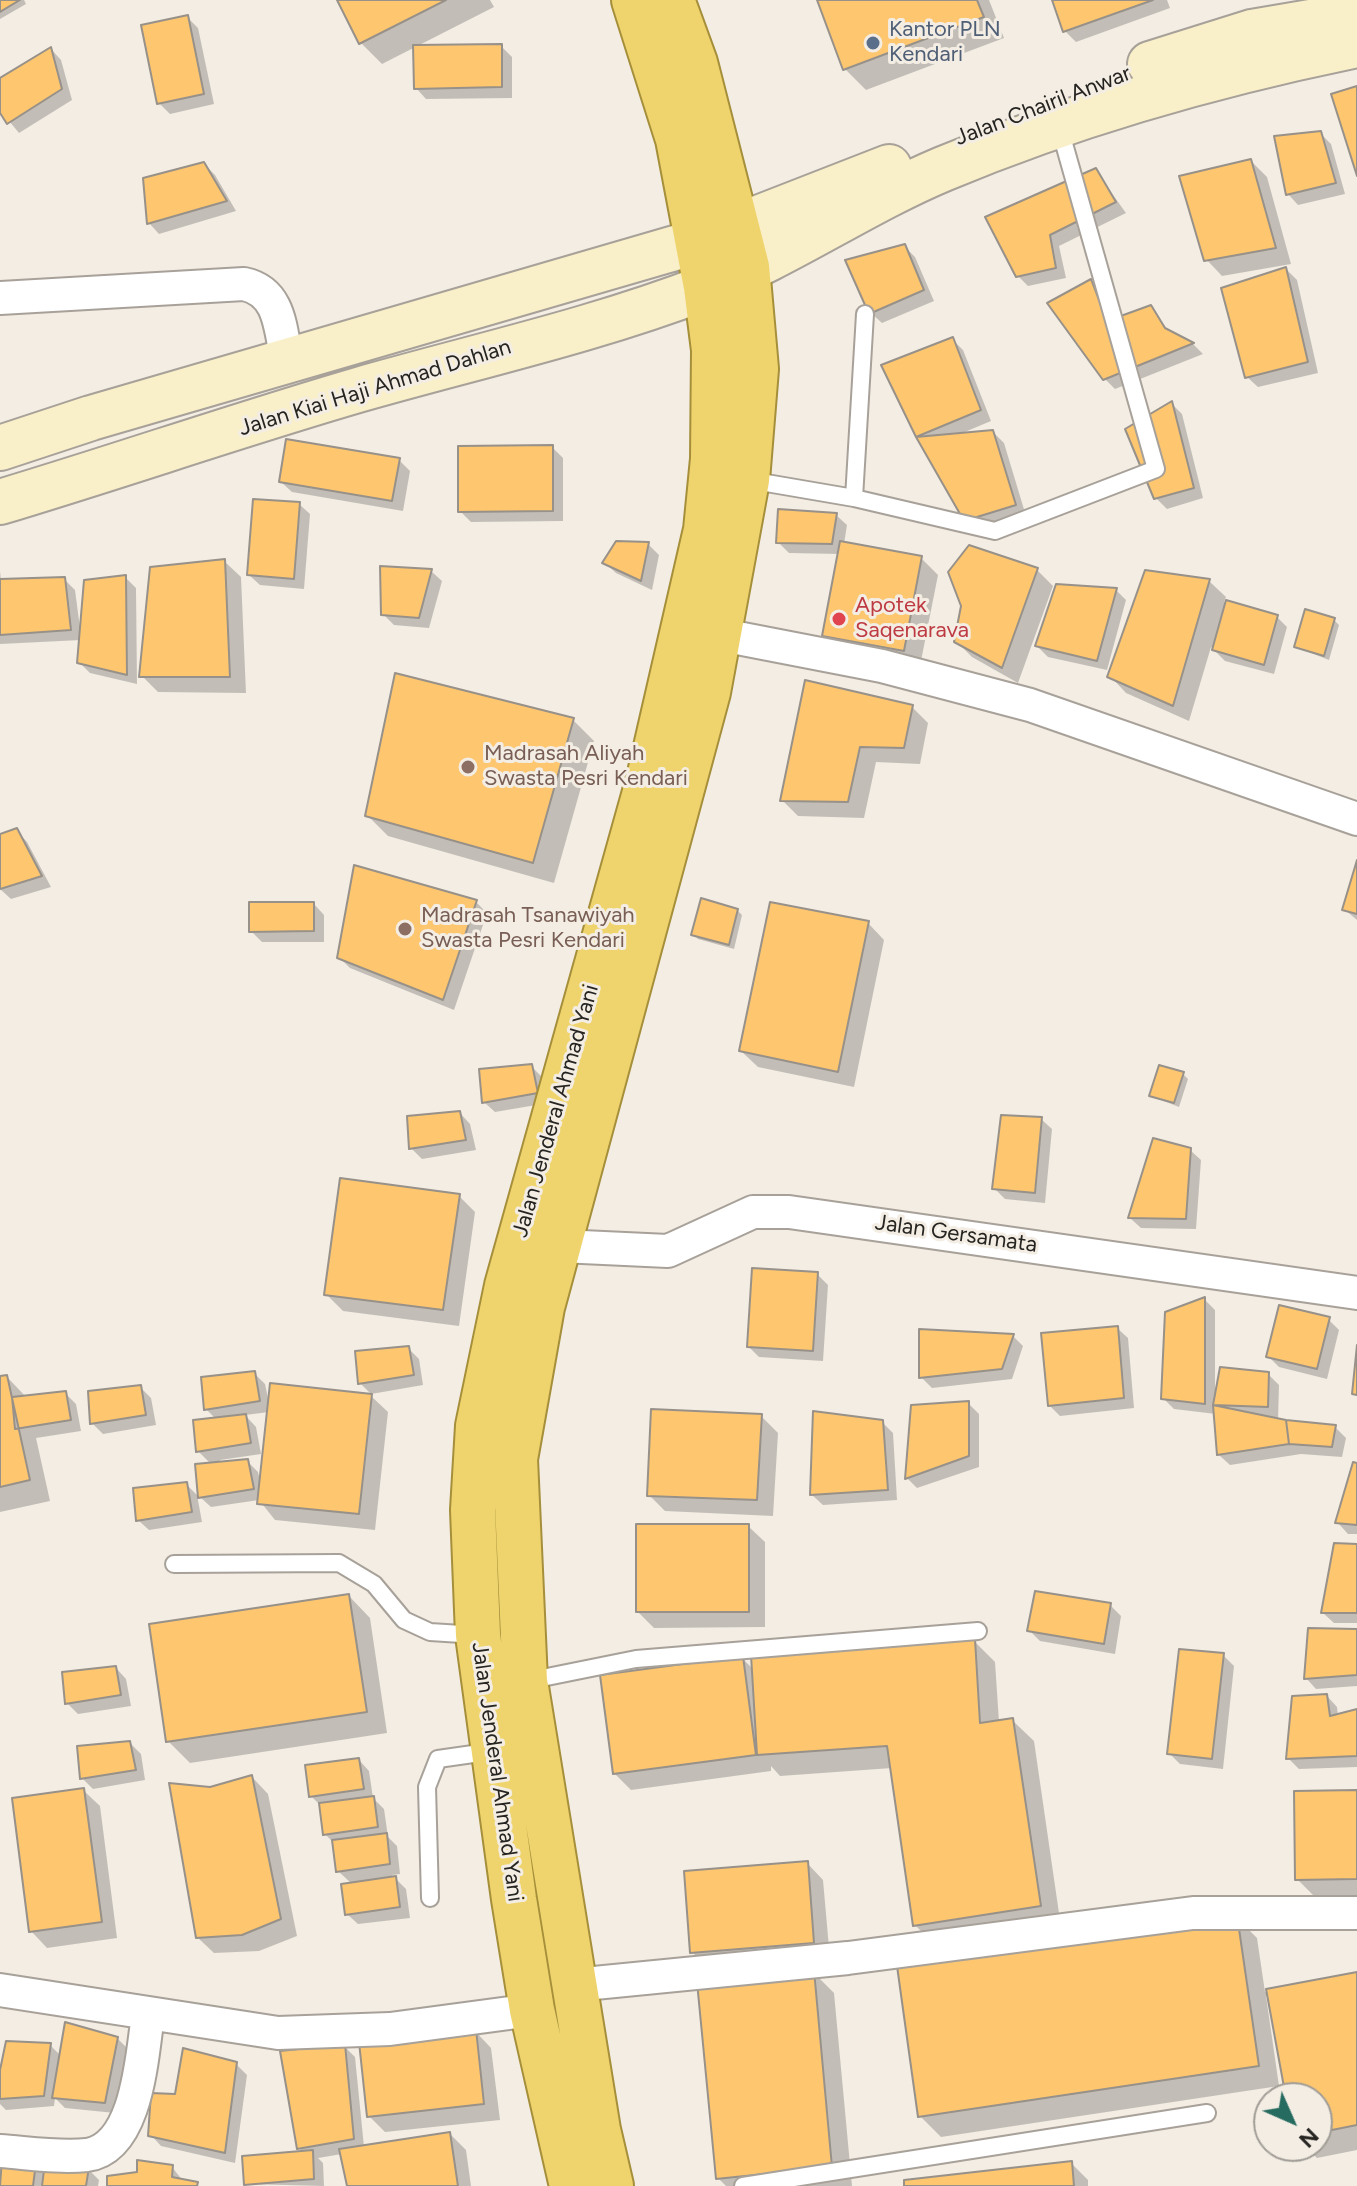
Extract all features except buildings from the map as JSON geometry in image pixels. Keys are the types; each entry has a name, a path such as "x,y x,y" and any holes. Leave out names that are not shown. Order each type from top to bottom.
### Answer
{"highway":[{"name":"Jalan Jenderal Ahmad Yani","path":"634,0 678,139 728,245"},
{"name":"Jalan Jenderal Ahmad Yani","path":"540,1246 722,635 747,480 756,369 728,245 695,63 672,0"},
{"name":"Jalan Jenderal Ahmad Yani","path":"572,2186 532,2010 495,1751 500,1633 515,1459 542,1307 540,1246 703,543 714,443 714,350 706,287"},
{"name":"Jalan Jenderal Ahmad Yani","path":"500,1633 525,1681 598,2130 611,2186"}],"main road":[{"name":"Jalan Chairil Anwar","path":"728,245 941,170 1059,124 1183,69 1252,32 1357,14"},
{"name":"Jalan Chairil Anwar","path":"728,245 1096,84 1183,69 1272,61 1357,45"},
{"name":"Jalan Kiai Haji Ahmad Dahlan","path":"0,502 345,394 574,330 706,287 728,245"},
{"path":"0,448 287,361 728,245"}],"street":[{"path":"0,298 244,284 262,288 272,301 287,361"},
{"path":"722,635 882,666 1030,705 1357,819"},
{"name":"Jalan Gersamata","path":"540,1246 668,1251 753,1212 789,1212 1357,1293"},
{"path":"574,1985 848,1958 1193,1913 1357,1913"},
{"path":"0,1990 278,2033 390,2029 532,2010"},
{"path":"0,2151 91,2155 106,2147 122,2132 131,2113 148,2015"}],"lane":[{"path":"747,480 854,498 995,531 1156,469 1059,124"},
{"path":"854,498 865,314"},
{"path":"174,1564 339,1563 374,1584 404,1620 430,1632 500,1633"},
{"path":"525,1681 636,1659 978,1631"},
{"path":"430,1898 427,1787 438,1759 495,1751"},
{"path":"743,2186 1207,2113"}],"place":[{"name":"Kantor PLN Kendari","path":"873,43"},
{"name":"Apotek Saqenarava","path":"839,619"},
{"name":"Madrasah Aliyah Swasta Pesri Kendari","path":"468,767"},
{"name":"Madrasah Tsanawiyah Swasta Pesri Kendari","path":"405,929"}]}
